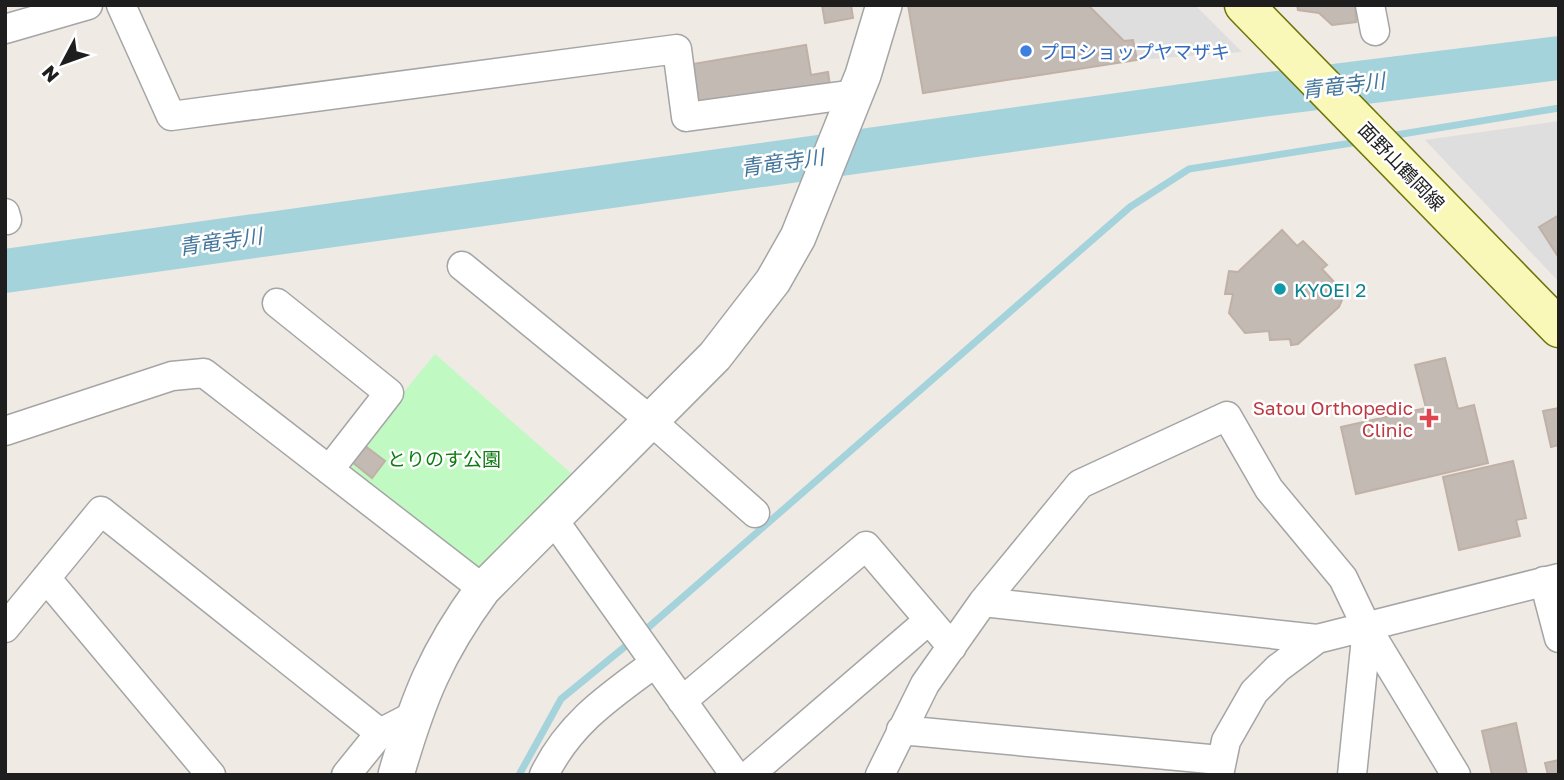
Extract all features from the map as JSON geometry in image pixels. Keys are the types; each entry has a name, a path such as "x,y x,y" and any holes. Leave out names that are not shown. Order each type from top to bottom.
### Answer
{"main road":[{"name":"面野山鶴岡線","path":"1244,5 1559,328"}],"street":[{"path":"5,29 88,5"},
{"path":"121,5 171,116 677,49 686,117 849,109"},
{"path":"396,775 413,716 430,672 448,639 483,589 649,419 715,356 746,320 798,237 874,44 884,5"},
{"path":"462,266 649,419 755,513"},
{"path":"277,303 389,393 329,470"},
{"path":"5,431 172,376 204,373 483,589"},
{"path":"880,775 925,684 983,602 1080,484 1227,416 1269,489 1337,569 1367,628 1456,775"},
{"path":"5,628 101,511 380,733"},
{"path":"553,519 735,775"},
{"path":"682,701 866,546 952,647"},
{"path":"46,578 211,775"},
{"path":"983,602 1317,639 1551,580 1559,638"},
{"path":"749,775 929,620"},
{"path":"1352,775 1367,628"},
{"path":"901,730 1219,767 1236,721 1254,692 1278,668 1317,639"},
{"path":"544,775 568,734 590,711 655,663"},
{"path":"346,775 380,733 413,716"}],"green space":[{"name":"とりのす公園","path":"435,354 572,474 479,568 351,470 350,460 358,448"}],"shaded area":[{"path":"1088,5 1195,5 1242,52 1137,60 1133,40 1124,41"},
{"path":"1559,121 1559,215 1540,227 1559,258 1559,282 1425,140"}],"building":[{"path":"822,5 851,5 853,18 825,23"},
{"name":"プロショップヤマザキ","path":"908,5 1088,5 1124,41 1133,40 1137,60 923,93"},
{"path":"1297,5 1355,5 1356,22 1332,25 1319,13 1298,10"},
{"path":"806,45 811,75 828,72 830,86 699,107 693,64"},
{"path":"1559,215 1559,258 1539,227"},
{"name":"KYOEI 2","path":"1282,230 1297,246 1303,241 1327,265 1322,269 1336,284 1331,294 1342,300 1339,307 1298,344 1291,345 1290,339 1270,340 1269,331 1245,333 1229,313 1233,294 1225,294 1229,271 1238,272"},
{"name":"Satou Orthopedic Clinic","path":"1445,358 1458,409 1474,405 1488,463 1356,494 1341,427 1426,408 1415,365"},
{"path":"1559,408 1559,445 1551,447 1543,411"},
{"path":"364,445 385,461 372,478 352,462"},
{"path":"1513,461 1526,518 1516,520 1520,536 1459,550 1443,477"},
{"path":"1516,723 1527,775 1492,775 1482,731"},
{"path":"1559,760 1559,775 1548,775 1545,763"}],"waterway":[{"name":"青竜寺川","path":"5,271 1261,95 1559,58"},
{"path":"1390,136 1559,108"},
{"path":"643,632 1130,207 1189,169 1358,142"},
{"path":"519,775 561,699 633,640"}],"place":[{"name":"プロショップヤマザキ","path":"1026,51"},
{"name":"KYOEI 2","path":"1280,289"},
{"name":"Satou Orthopedic Clinic","path":"1429,418"}]}
